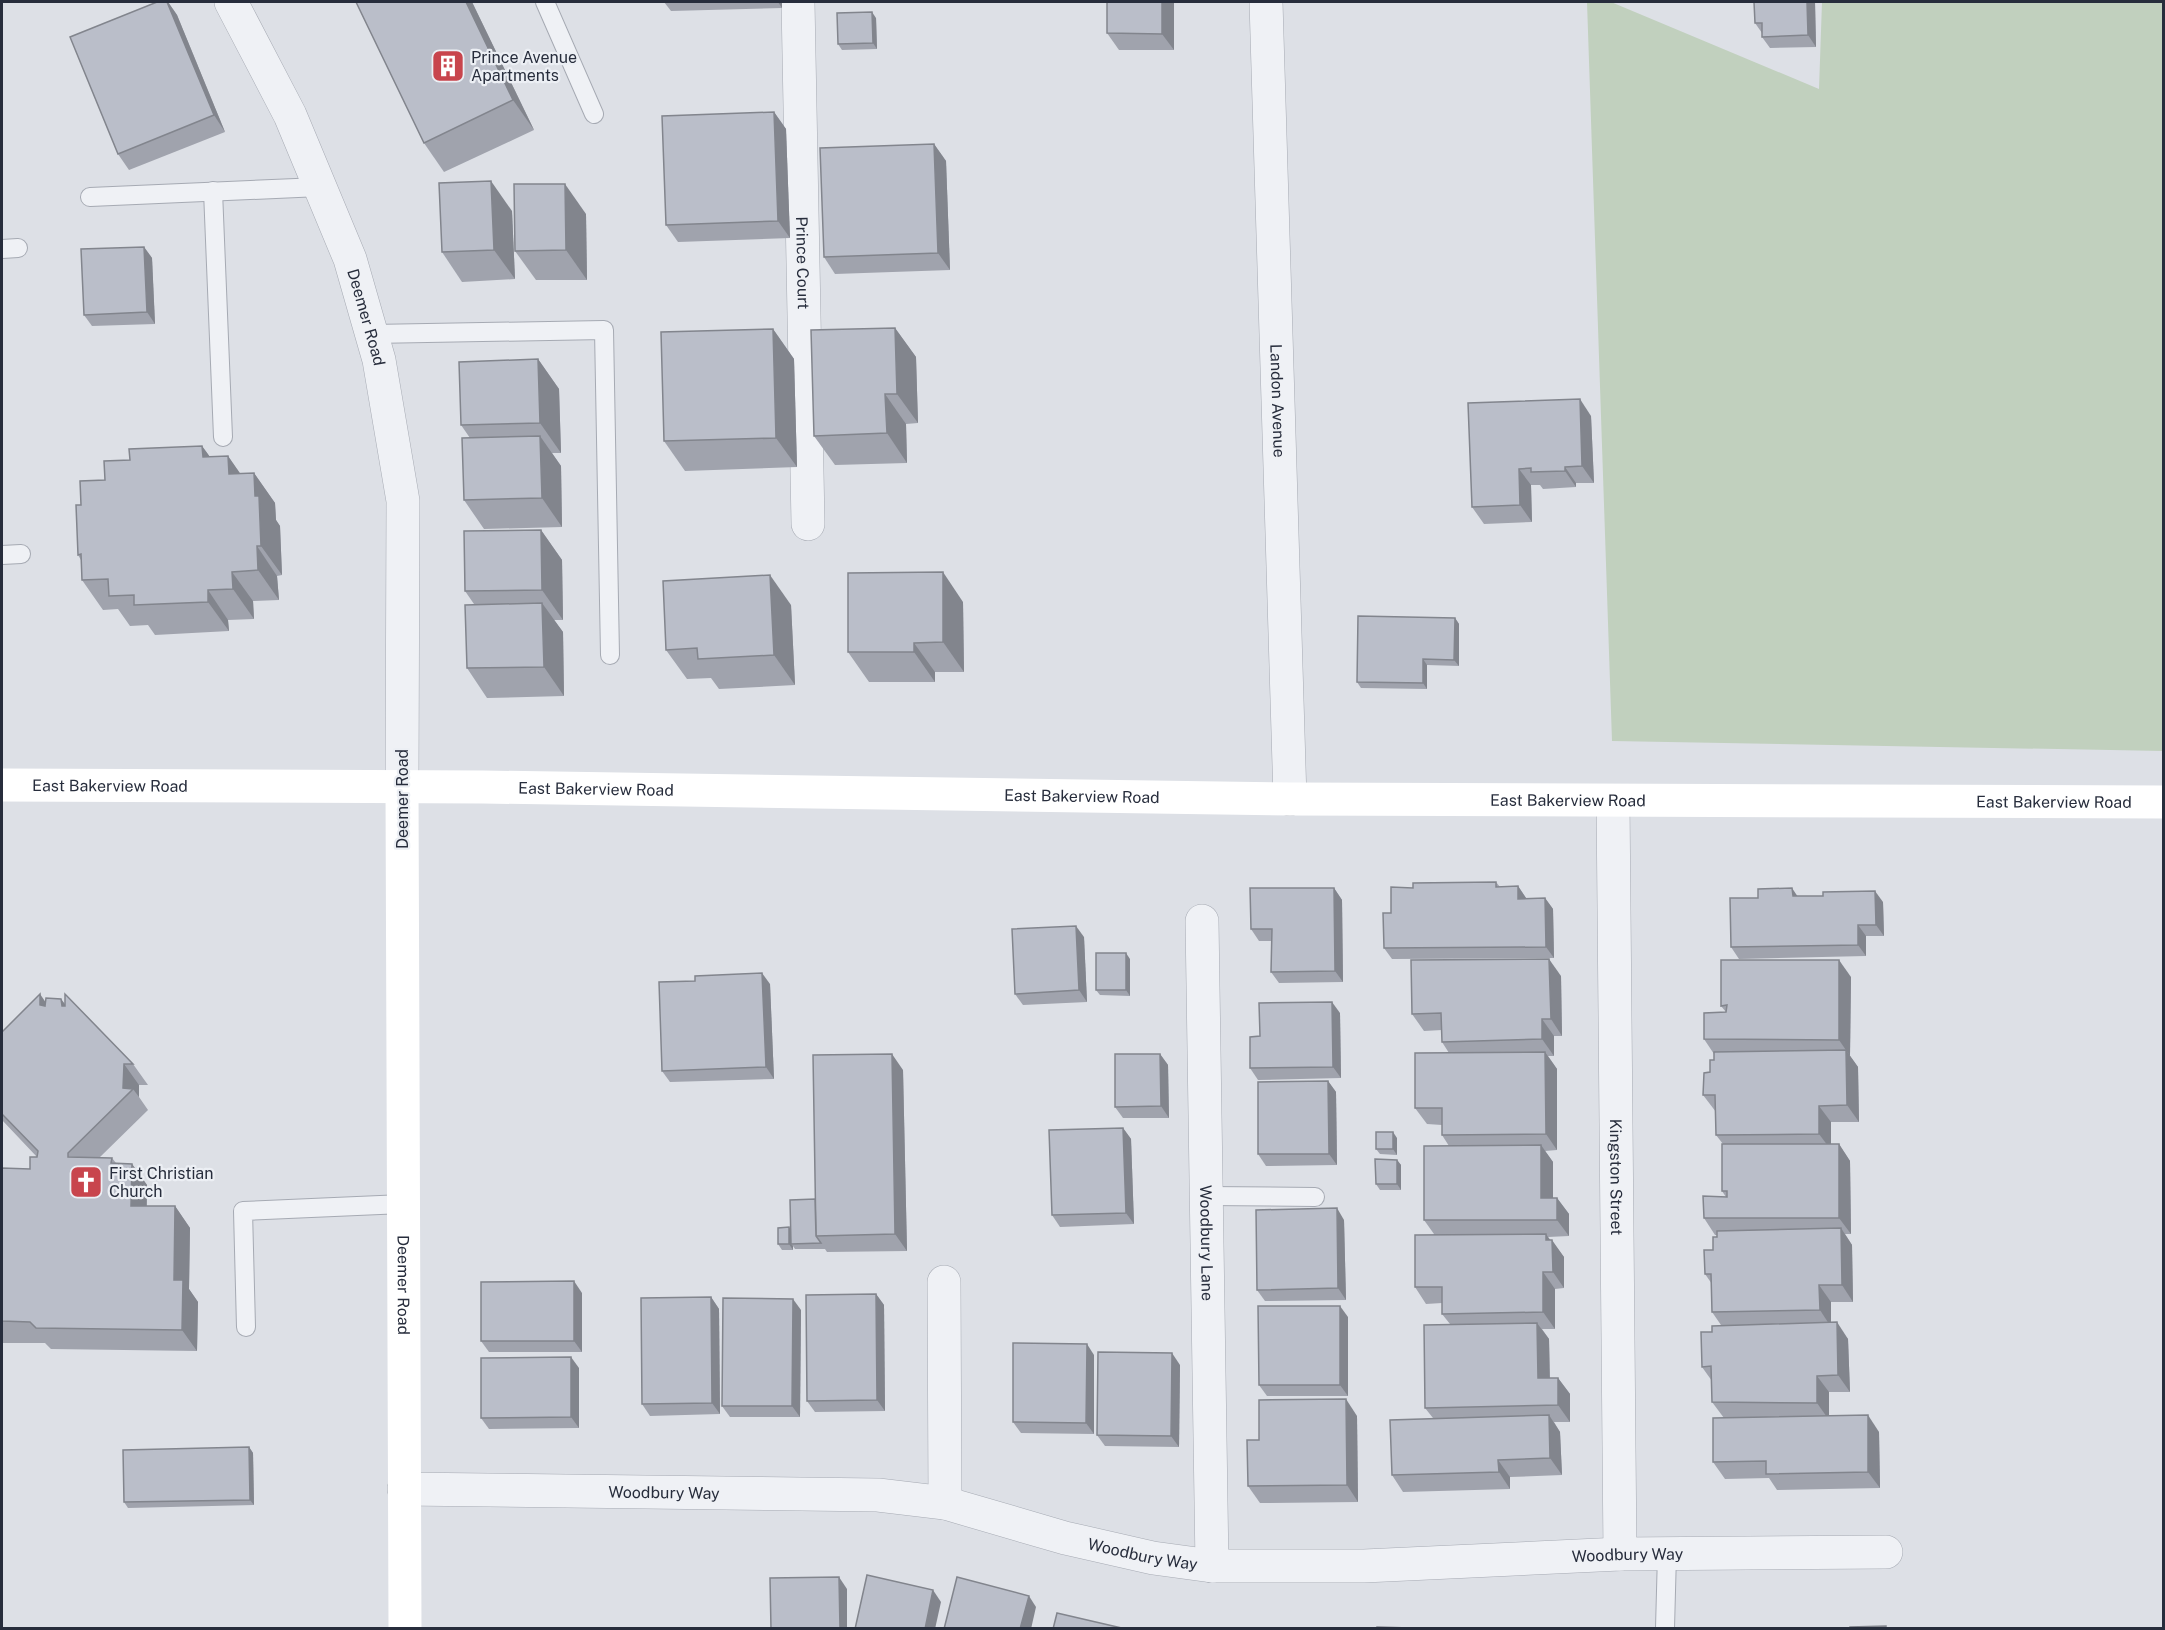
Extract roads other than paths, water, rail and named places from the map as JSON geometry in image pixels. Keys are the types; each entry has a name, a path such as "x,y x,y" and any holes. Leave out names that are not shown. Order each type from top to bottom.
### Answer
{"main road":[{"name":"East Bakerview Road","path":"2,785 402,787 1290,800 2163,802"},
{"name":"Deemer Road","path":"402,787 405,1629"}],"street":[{"name":"Deemer Road","path":"231,2 290,115 320,187 350,260 379,360 403,501 402,787"},
{"name":"Prince Court","path":"798,2 808,524"},
{"name":"Landon Avenue","path":"1266,2 1290,800"},
{"name":"Kingston Street","path":"1613,801 1620,1554"},
{"name":"Woodbury Lane","path":"1202,921 1212,1566"},
{"path":"944,1282 945,1503"},
{"name":"Woodbury Way","path":"404,1489 878,1495 945,1503 1087,1543 1153,1558 1212,1566 1364,1566 1620,1554 1886,1552"}],"lane":[{"path":"545,2 594,114"},
{"path":"90,197 320,187"},
{"path":"213,191 223,437"},
{"path":"372,334 604,330 610,655"},
{"path":"2,555 21,554"},
{"path":"1206,1196 1315,1197"},
{"path":"246,1327 243,1211 403,1204"},
{"path":"1665,1629 1667,1554"}],"place":[{"name":"Prince Avenue Apartments","path":"448,66"},
{"name":"First Christian Church","path":"86,1182"}]}
